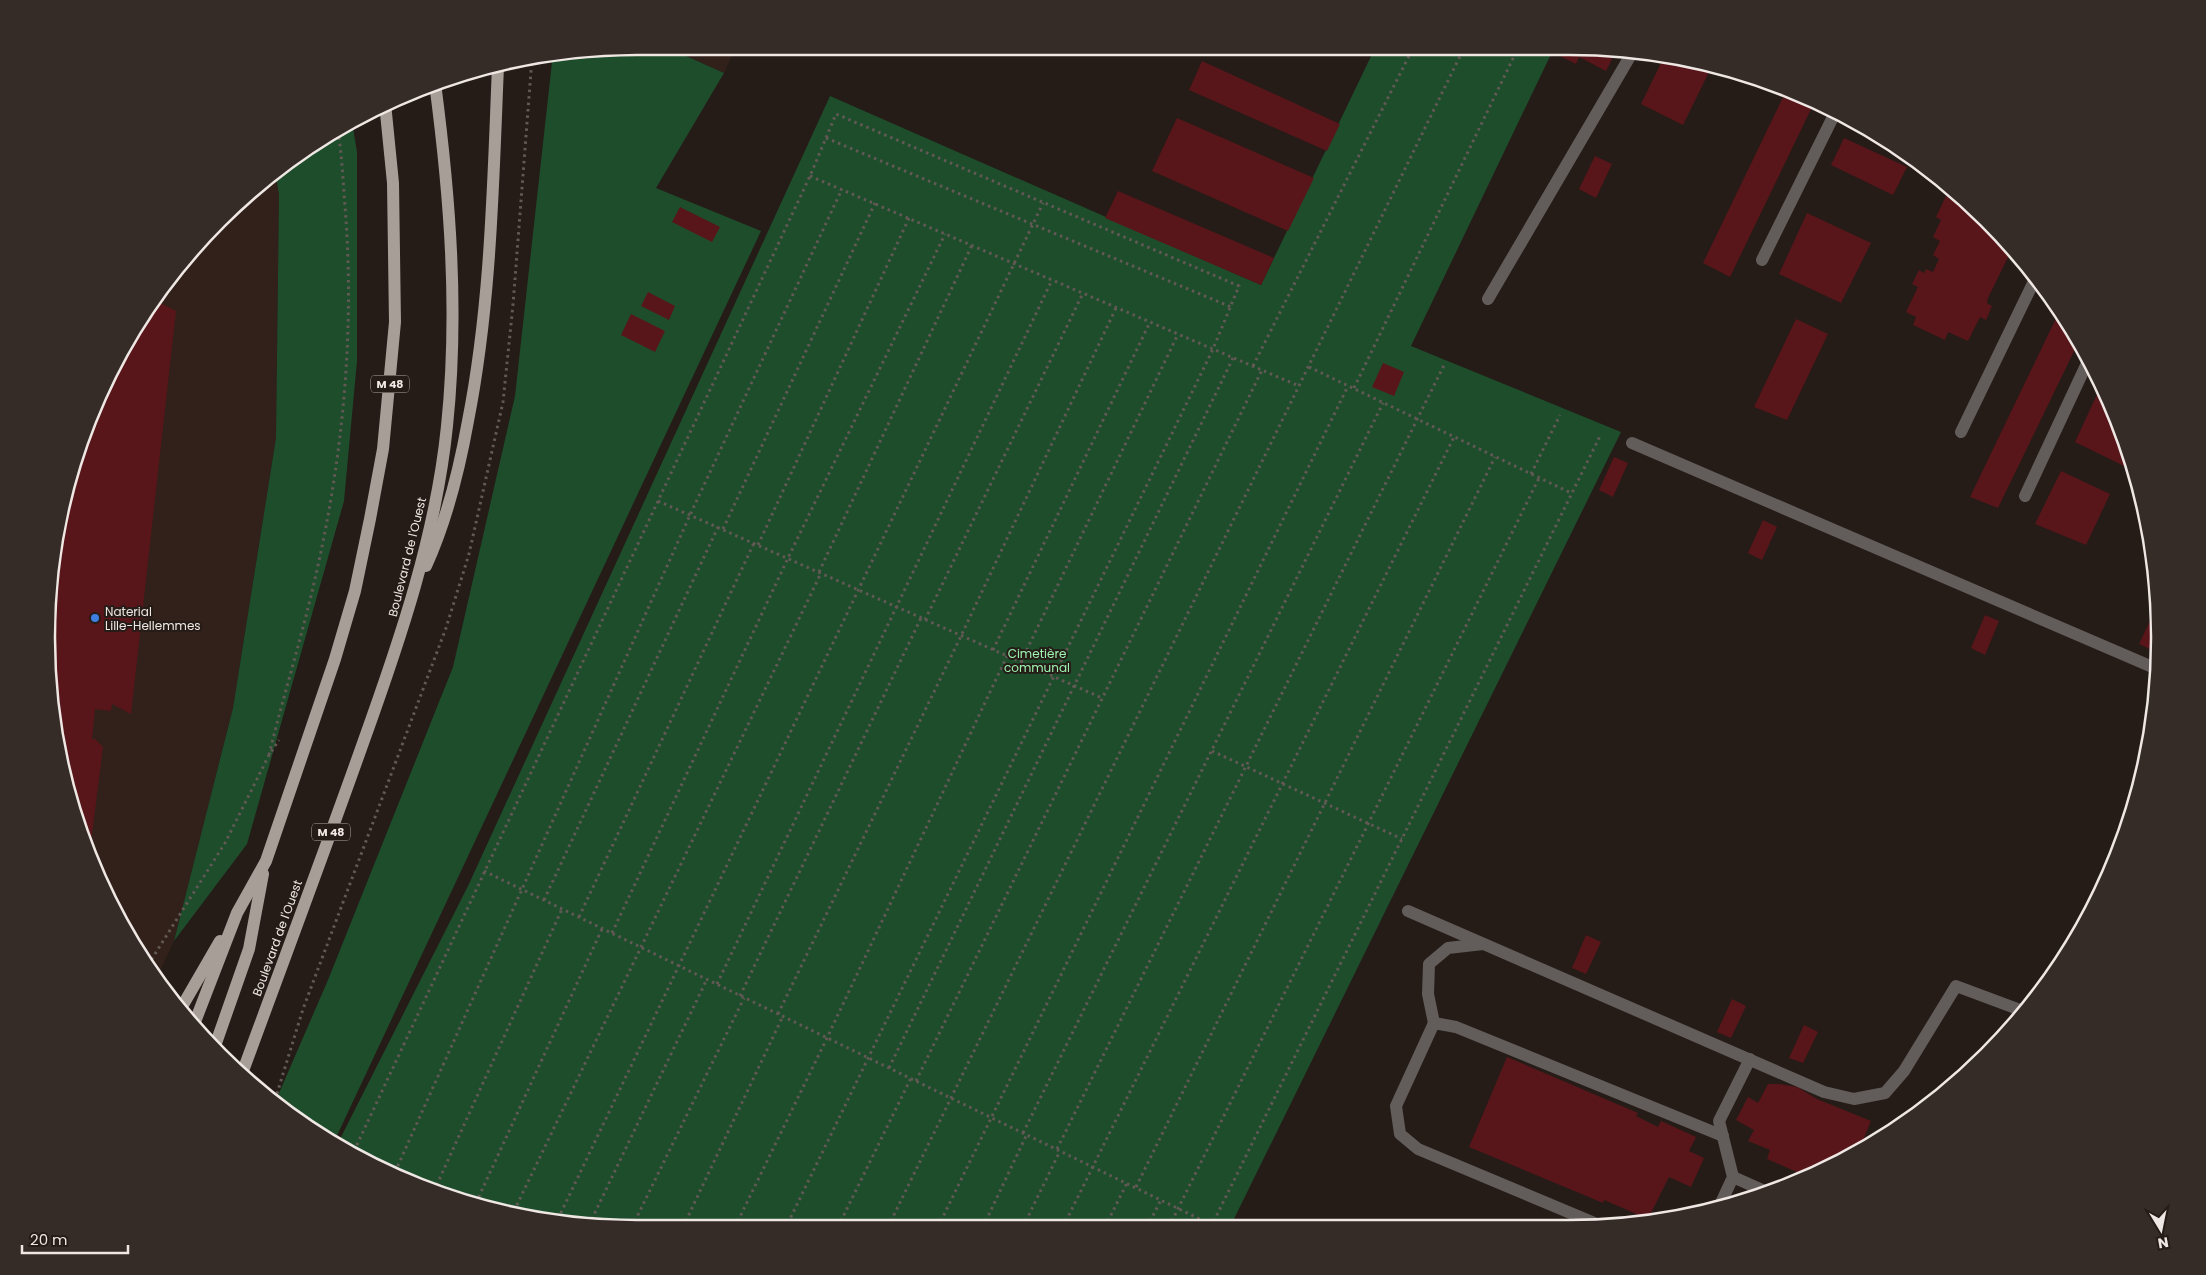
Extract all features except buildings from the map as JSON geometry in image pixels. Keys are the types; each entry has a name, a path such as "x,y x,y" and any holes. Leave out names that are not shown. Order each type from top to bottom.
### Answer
{"main road":[{"path":"414,591 434,548 449,506 476,380 489,270 498,72"},
{"name":"Boulevard de l'Ouest","path":"245,1067 350,781 414,591 435,503 447,429 454,316 452,248 445,158 436,91"},
{"name":"M 48","path":"197,1018 238,913 266,861 335,659 355,591 383,449 395,322 393,183 387,112"},
{"path":"216,1039 249,949 266,861"},
{"path":"184,1003 238,913"}],"lane":[{"path":"1488,299 1628,58"},
{"path":"1762,260 1832,118"},
{"path":"1961,432 2032,285"},
{"path":"2025,496 2085,368"},
{"path":"1632,443 2150,666"},
{"path":"1408,911 1824,1092 1854,1099 1885,1093 1904,1071 1956,986 2017,1009"},
{"path":"1485,943 1448,948 1429,964 1428,994 1434,1023 1396,1106 1400,1134 1418,1149 1584,1220"},
{"path":"1434,1023 1456,1027 1723,1136"},
{"path":"1723,1199 1733,1177 1719,1122 1750,1059"},
{"path":"1733,1177 1758,1188"}],"path":[{"path":"1253,366 1409,55"},
{"path":"892,1220 1461,55"},
{"path":"1354,388 1515,55"},
{"path":"356,1147 810,176 836,114 1239,286 1213,349 790,1220"},
{"path":"269,755 285,688 314,584 343,425 349,297 347,232 339,138"},
{"path":"826,138 1231,307"},
{"path":"810,176 1299,386"},
{"path":"397,1168 690,515 842,189"},
{"path":"723,529 875,203"},
{"path":"560,1215 1043,203"},
{"path":"579,917 909,218"},
{"path":"612,933 788,558 945,234"},
{"path":"516,1207 820,573 972,245"},
{"path":"717,984 1052,280"},
{"path":"925,620 1083,293"},
{"path":"778,1014 961,636 1116,308"},
{"path":"993,650 1150,322"},
{"path":"1021,662 1178,334"},
{"path":"889,1068 1233,358"},
{"path":"1027,1220 1058,1150 1444,363"},
{"path":"1309,367 1571,493"},
{"path":"916,1081 1262,370"},
{"path":"942,1220 1348,386"},
{"path":"987,1220 1025,1134 1383,403"},
{"path":"1531,474 1560,414"},
{"path":"1215,1220 1601,434"},
{"path":"1067,1220 1454,437"},
{"path":"1136,1188 1495,457"},
{"path":"1173,1220 1539,478"},
{"path":"658,501 1102,698"},
{"path":"544,900 718,527"},
{"path":"636,1220 921,618"},
{"path":"739,1220 1007,656"},
{"path":"152,959 225,843 269,755 280,739"},
{"path":"1211,751 1402,839"},
{"path":"484,871 1201,1220"},
{"path":"437,1184 562,909"},
{"path":"479,1197 602,928"},
{"path":"593,1218 707,979"},
{"path":"687,1220 783,1016"},
{"path":"842,1220 911,1078"},
{"path":"1109,1220 1127,1183"},
{"path":"1151,1220 1161,1200"}],"shaded area":[{"path":"684,55 732,55 724,73"},
{"path":"277,180 279,195 276,438 233,708 174,941 160,971 133,929 115,895 86,825 66,751 56,676 56,599 60,561 66,524 86,450 99,415 133,346 175,283 200,253 253,200"}],"green space":[{"path":"684,55 724,73 656,188 761,231 337,1136 278,1096 328,980 453,667 515,396 552,61 599,56"},
{"name":"Cimetière communal","path":"1372,55 1551,55 1411,346 1621,432 1233,1220 599,1219 524,1209 450,1189 380,1160 340,1138 468,886 830,96 1261,285"},
{"path":"353,129 357,152 357,361 344,501 247,844 174,941 233,708 276,438 279,195 277,180 314,153"}],"place":[{"name":"Naterial Lille-Hellemmes","path":"95,618"}]}
